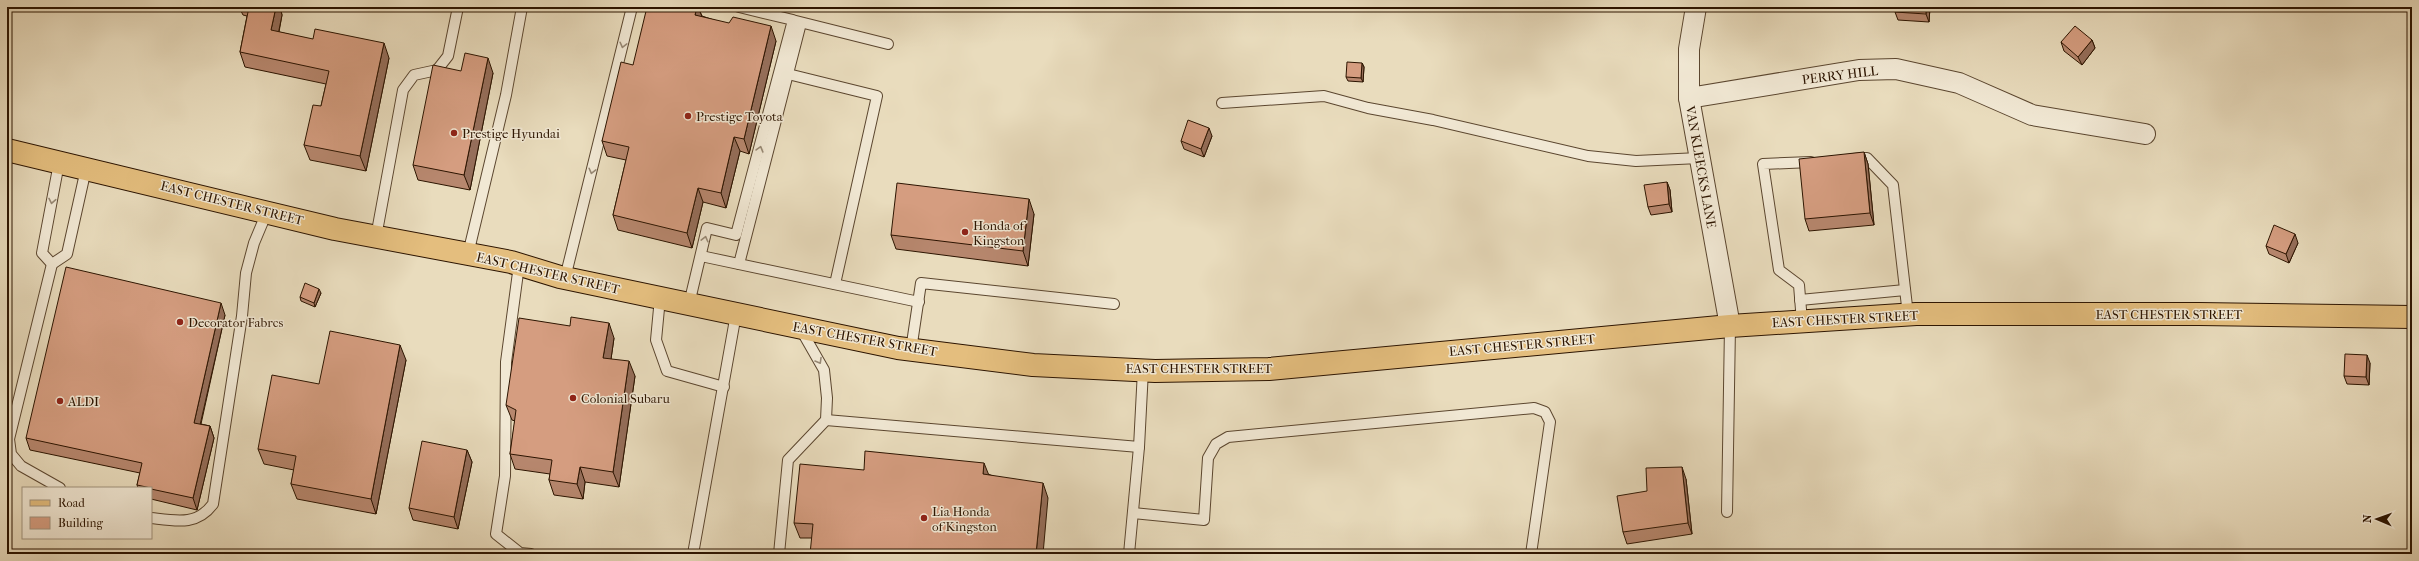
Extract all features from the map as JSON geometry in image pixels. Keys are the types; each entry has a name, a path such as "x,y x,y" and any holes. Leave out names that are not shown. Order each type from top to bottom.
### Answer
{"main road":[{"name":"EAST CHESTER STREET","path":"7,150 376,237 468,254 519,265 565,278 736,314 911,350 1033,365 1144,370 1269,369 1730,326 1908,315 2199,314 2412,317"}],"street":[{"name":"VAN KLEECKS LANE","path":"1696,7 1689,49 1689,98 1730,326"},
{"name":"PERRY HILL","path":"1689,98 1858,70 1896,69 1959,83 2032,115 2146,134"}],"lane":[{"path":"376,237 404,90 414,75 437,70 448,56 458,7"},
{"path":"468,254 506,95 522,7"},
{"path":"565,278 632,7"},
{"path":"739,7 888,44"},
{"path":"739,264 788,74 797,22"},
{"path":"689,304 707,228 736,235 797,22"},
{"path":"788,74 877,96 835,284"},
{"path":"1222,103 1324,96 1368,108 1433,120 1588,156 1636,161 1699,158"},
{"path":"1845,160 1867,158 1893,185 1908,315"},
{"path":"1802,322 1799,285 1779,270 1763,164 1822,161"},
{"path":"52,264 42,253 59,163"},
{"path":"58,487 21,466 11,454 9,440 52,264 67,254 86,169"},
{"path":"152,518 192,521 206,514 213,504 242,316 246,273 254,243 267,212"},
{"path":"701,256 919,302"},
{"path":"519,265 506,362 505,476 496,534 520,553 531,554"},
{"path":"911,350 921,283 1114,304"},
{"path":"1800,300 1905,290"},
{"path":"660,298 656,340 667,371 724,387"},
{"path":"694,554 736,314"},
{"path":"1727,512 1730,326"},
{"path":"779,554 788,460 826,420 827,398 824,370 799,327"},
{"path":"1129,554 1140,447 1144,370"},
{"path":"1133,513 1204,520 1208,458 1216,444 1228,437 1534,408 1545,412 1550,422 1531,554"},
{"path":"826,420 1140,447"}],"building":[{"path":"249,7 276,7 271,30 313,39 315,29 384,43 360,156 304,145 313,105 321,106 329,71 240,52"},
{"name":"Prestige Toyota","path":"647,7 697,7 695,15 729,23 733,17 771,26 744,139 734,137 721,193 698,188 687,233 613,215 629,147 602,141 621,62 633,65"},
{"path":"1895,7 1926,7 1926,14 1895,12"},
{"path":"2075,26 2092,40 2078,57 2061,42"},
{"name":"Prestige Hyundai","path":"465,53 488,58 464,175 413,165 433,65 461,71"},
{"path":"1347,62 1362,63 1361,78 1346,77"},
{"path":"1188,120 1209,128 1201,149 1181,141"},
{"path":"1864,152 1870,213 1805,219 1799,159"},
{"path":"1667,182 1669,204 1648,207 1644,185"},
{"name":"Honda of Kingston","path":"897,183 1029,199 1023,251 891,235"},
{"path":"2274,225 2295,234 2286,254 2266,246"},
{"path":"66,267 221,303 194,423 210,426 193,498 152,489 152,487 137,485 142,463 26,438"},
{"path":"305,283 319,289 314,303 300,297"},
{"name":"Colonial Subaru","path":"571,317 609,323 603,358 629,361 613,472 580,467 577,484 549,480 552,460 510,454 516,410 506,405 519,318 570,326"},
{"path":"330,331 400,345 371,499 291,484 296,456 258,449 272,375 319,384"},
{"path":"2345,354 2367,355 2366,377 2344,376"},
{"path":"422,441 467,450 454,517 409,508"},
{"name":"Lia Honda of Kingston","path":"865,451 984,463 983,474 1043,483 1036,554 810,554 813,524 794,523 800,464 864,470"},
{"path":"1682,467 1688,523 1623,532 1617,496 1647,491 1646,468"}],"place":[{"name":"Prestige Toyota","path":"688,116"},
{"name":"Prestige Hyundai","path":"454,133"},
{"name":"Honda of Kingston","path":"965,232"},
{"name":"Decorator Fabrcs","path":"180,322"},
{"name":"Colonial Subaru","path":"573,398"},
{"name":"ALDI","path":"60,401"},
{"name":"Lia Honda of Kingston","path":"924,518"}]}
